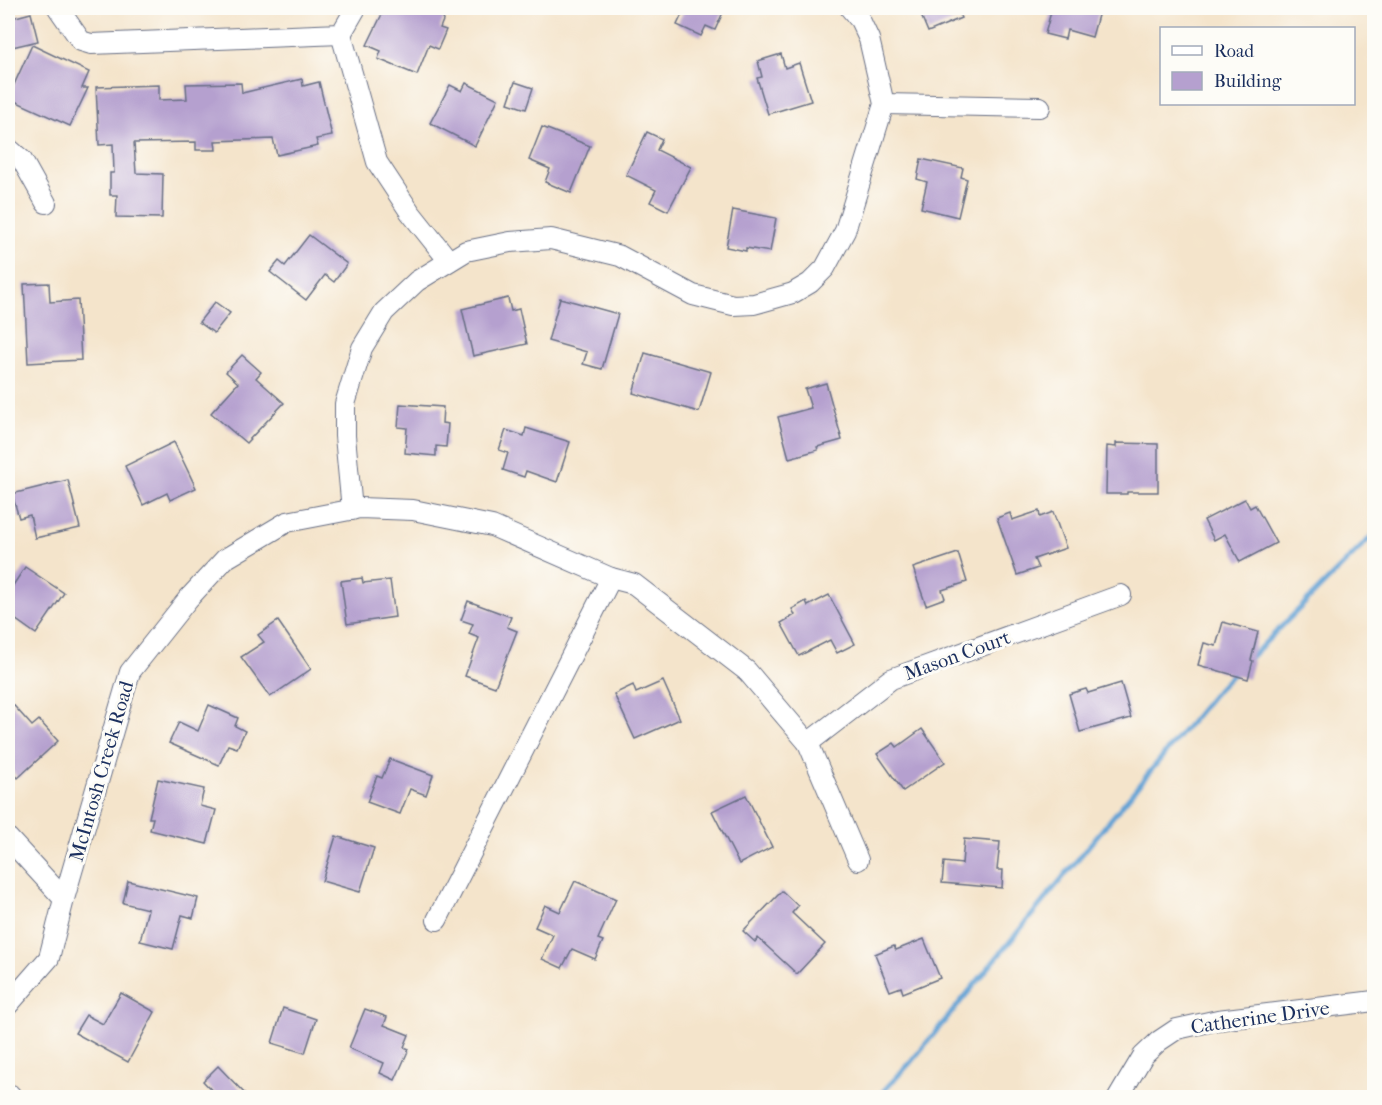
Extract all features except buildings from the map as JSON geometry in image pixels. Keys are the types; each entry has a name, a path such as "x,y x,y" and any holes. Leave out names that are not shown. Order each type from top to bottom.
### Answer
{"street":[{"path":"58,8 81,41 91,44 341,34"},
{"path":"356,8 341,34 377,162 410,212 449,261"},
{"path":"352,510 345,404 362,348 384,312 417,281 466,251 510,242 550,239 620,256 693,295 713,302 733,305 754,304 793,293 810,283 825,268 845,231 884,104 869,39 860,20 850,8"},
{"path":"884,104 1040,107"},
{"path":"8,148 21,160 46,203"},
{"name":"McIntosh Creek Road","path":"8,1005 49,958 130,672 188,599 225,559 287,522 360,508 413,510 492,526 611,578 634,584 747,671 808,743 858,860"},
{"path":"437,920 611,578"},
{"name":"Mason Court","path":"808,743 891,679 1121,595"},
{"path":"8,838 64,899"},
{"name":"Catherine Drive","path":"1118,1098 1143,1056 1177,1029 1218,1020 1374,1001"}],"waterway":[{"path":"1248,660 1374,534"},
{"path":"877,1098 910,1063 1218,689 1237,670"}]}
